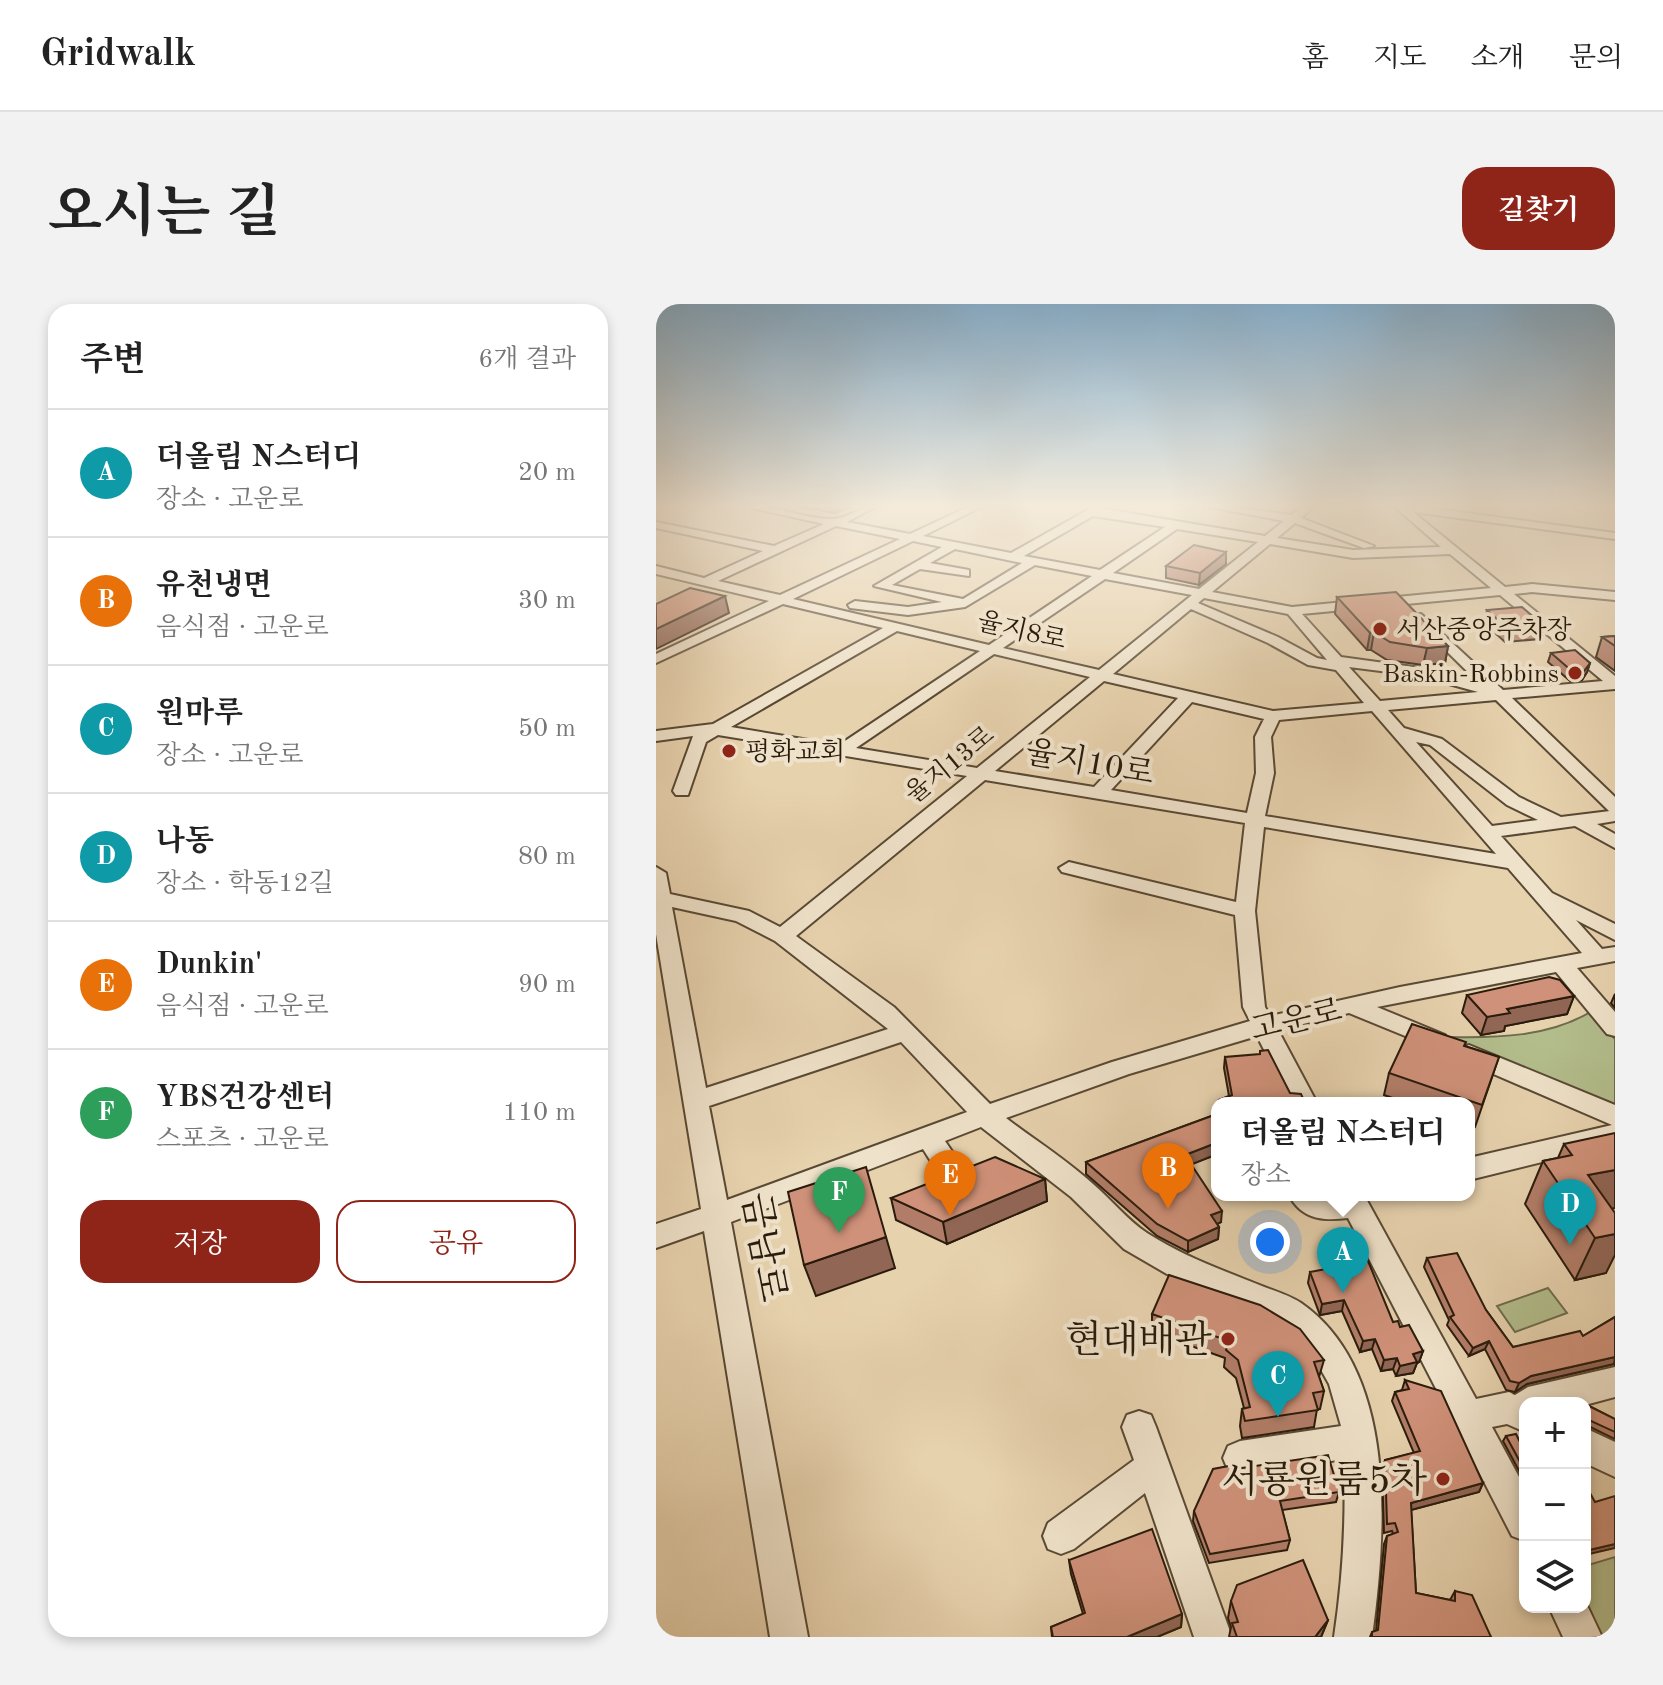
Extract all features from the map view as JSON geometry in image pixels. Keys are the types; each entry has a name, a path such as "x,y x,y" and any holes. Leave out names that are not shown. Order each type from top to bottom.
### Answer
{"street":[{"path":"705,582 733,569"},
{"path":"656,659 848,569"},
{"path":"870,569 816,597 908,611 965,603 1013,569"},
{"path":"922,569 880,586 965,603"},
{"path":"960,569 965,573"},
{"path":"1072,569 1104,574 1196,599 1292,611 1539,588 1615,596"},
{"path":"842,750 1111,569"},
{"name":"율지13로","path":"782,936 1232,569"},
{"path":"1474,569 1615,683"},
{"name":"율지8로","path":"656,570 1273,716 1615,683"},
{"path":"908,611 935,597"},
{"path":"1196,599 1313,662 1421,672 1500,695"},
{"path":"1401,600 1615,807"},
{"path":"1292,611 1540,892 1606,956"},
{"path":"682,791 699,739 894,627"},
{"path":"1099,793 1189,696"},
{"path":"1273,716 1263,737 1265,773 1255,820 1245,911 1250,983 1254,1007 1301,1097"},
{"name":"율지10로","path":"656,736 714,729 1514,863"},
{"path":"1399,732 1436,742 1513,801 1559,823"},
{"path":"1487,832 1615,816"},
{"path":"1579,821 1615,842"},
{"path":"1069,868 1245,911"},
{"name":"금남로","path":"656,873 718,1215 789,1637"},
{"path":"1540,892 1615,933"},
{"path":"660,898 742,916 782,936 845,980 905,1032 986,1117 1081,1189 1143,1246 1177,1265 1270,1302 1318,1335 1341,1372 1355,1412 1360,1440 1364,1529 1362,1575 1353,1637"},
{"name":"고운로","path":"656,1236 1158,1056 1263,1026 1606,956"},
{"path":"1562,964 1615,1028"},
{"path":"1354,1006 1615,1116"},
{"path":"697,1100 905,1032"},
{"path":"1475,1168 1615,1134"},
{"path":"929,1138 949,1166"},
{"path":"1311,1201 1323,1210 1346,1201"},
{"path":"1355,1201 1519,1511"},
{"path":"1561,1397 1615,1382"},
{"path":"1470,1416 1519,1408"},
{"path":"1139,1427 1213,1637"},
{"path":"1240,1458 1360,1440"},
{"path":"1591,1448 1615,1460"},
{"path":"1061,1536 1153,1466"},
{"path":"1571,1613 1583,1637"}],"green space":[{"path":"1592,1011 1615,1039 1615,1106 1449,1037 1504,1036 1541,1031 1576,1020"},
{"path":"1548,1288 1567,1313 1515,1332 1497,1306"},
{"path":"1615,1557 1615,1637 1593,1637 1587,1613 1591,1613 1591,1564"}],"building":[{"path":"1182,569 1205,569 1200,573"},
{"path":"690,588 725,596 656,629 656,604"},
{"path":"1396,592 1448,646 1427,648 1390,642 1374,632 1370,633 1337,597"},
{"path":"1522,607 1544,626 1508,629 1487,610"},
{"path":"1615,636 1615,646 1602,637"},
{"path":"1575,650 1590,663 1584,671 1573,672 1551,653"},
{"path":"1549,977 1560,980 1574,996 1507,1009 1510,1013 1487,1017 1467,995"},
{"path":"1412,1024 1499,1057 1482,1105 1475,1103 1475,1097 1459,1097 1389,1073"},
{"path":"1268,1050 1290,1093 1301,1094 1302,1097 1227,1097 1232,1095 1225,1057 1260,1054 1260,1051"},
{"path":"1211,1116 1211,1145 1185,1155 1211,1194 1211,1201 1215,1201 1222,1211 1211,1215 1219,1227 1188,1241 1157,1224 1086,1162"},
{"path":"1615,1133 1615,1170 1588,1175 1615,1213 1615,1234 1595,1238 1543,1161 1572,1155 1564,1144"},
{"path":"995,1157 1045,1179 943,1222 891,1198"},
{"path":"866,1167 886,1237 804,1265 788,1192"},
{"path":"1457,1253 1486,1310 1513,1347 1580,1331 1583,1336 1615,1317 1615,1357 1531,1376 1519,1383 1510,1381 1489,1341 1473,1348 1450,1317 1454,1315 1427,1258"},
{"path":"1368,1261 1393,1322 1398,1321 1400,1327 1409,1325 1423,1351 1413,1354 1417,1362 1400,1366 1397,1358 1384,1360 1375,1339 1363,1341 1344,1300 1322,1304 1310,1272"},
{"path":"1169,1275 1260,1305 1300,1329 1324,1360 1314,1362 1324,1391 1313,1393 1318,1410 1245,1421 1242,1409 1250,1407 1238,1360 1226,1350 1229,1341 1152,1314"},
{"path":"1405,1380 1441,1391 1483,1483 1411,1503 1416,1593 1455,1601 1455,1591 1472,1595 1491,1637 1372,1637 1372,1632 1378,1630 1387,1536 1398,1532 1395,1523 1387,1524 1385,1460 1420,1451 1395,1392 1409,1389"},
{"path":"1591,1407 1615,1419 1615,1432 1591,1421"},
{"path":"1516,1434 1519,1460 1506,1436"},
{"path":"1328,1455 1339,1492 1280,1501 1290,1540 1210,1554 1194,1511 1213,1469 1234,1465 1242,1468"},
{"path":"1591,1495 1595,1502 1615,1496 1615,1544 1591,1550"},
{"path":"1152,1529 1182,1614 1127,1637 1053,1637 1051,1627 1085,1613 1069,1560"},
{"path":"1303,1560 1328,1620 1315,1637 1237,1637 1232,1623 1238,1622 1231,1601 1237,1585"}],"place":[{"name":"서산중앙주차장","path":"1380,629"},
{"name":"Baskin-Robbins","path":"1575,673"},
{"name":"평화교회","path":"729,751"},
{"name":"유천냉면","path":"1168,1209"},
{"name":"Dunkin'","path":"950,1216"},
{"name":"YBS건강센터","path":"839,1233"},
{"name":"나동","path":"1570,1245"},
{"name":"더올림 N스터디","path":"1343,1293"},
{"name":"현대배관","path":"1228,1339"},
{"name":"원마루","path":"1278,1417"},
{"name":"서룡원룸5차","path":"1443,1479"}]}
